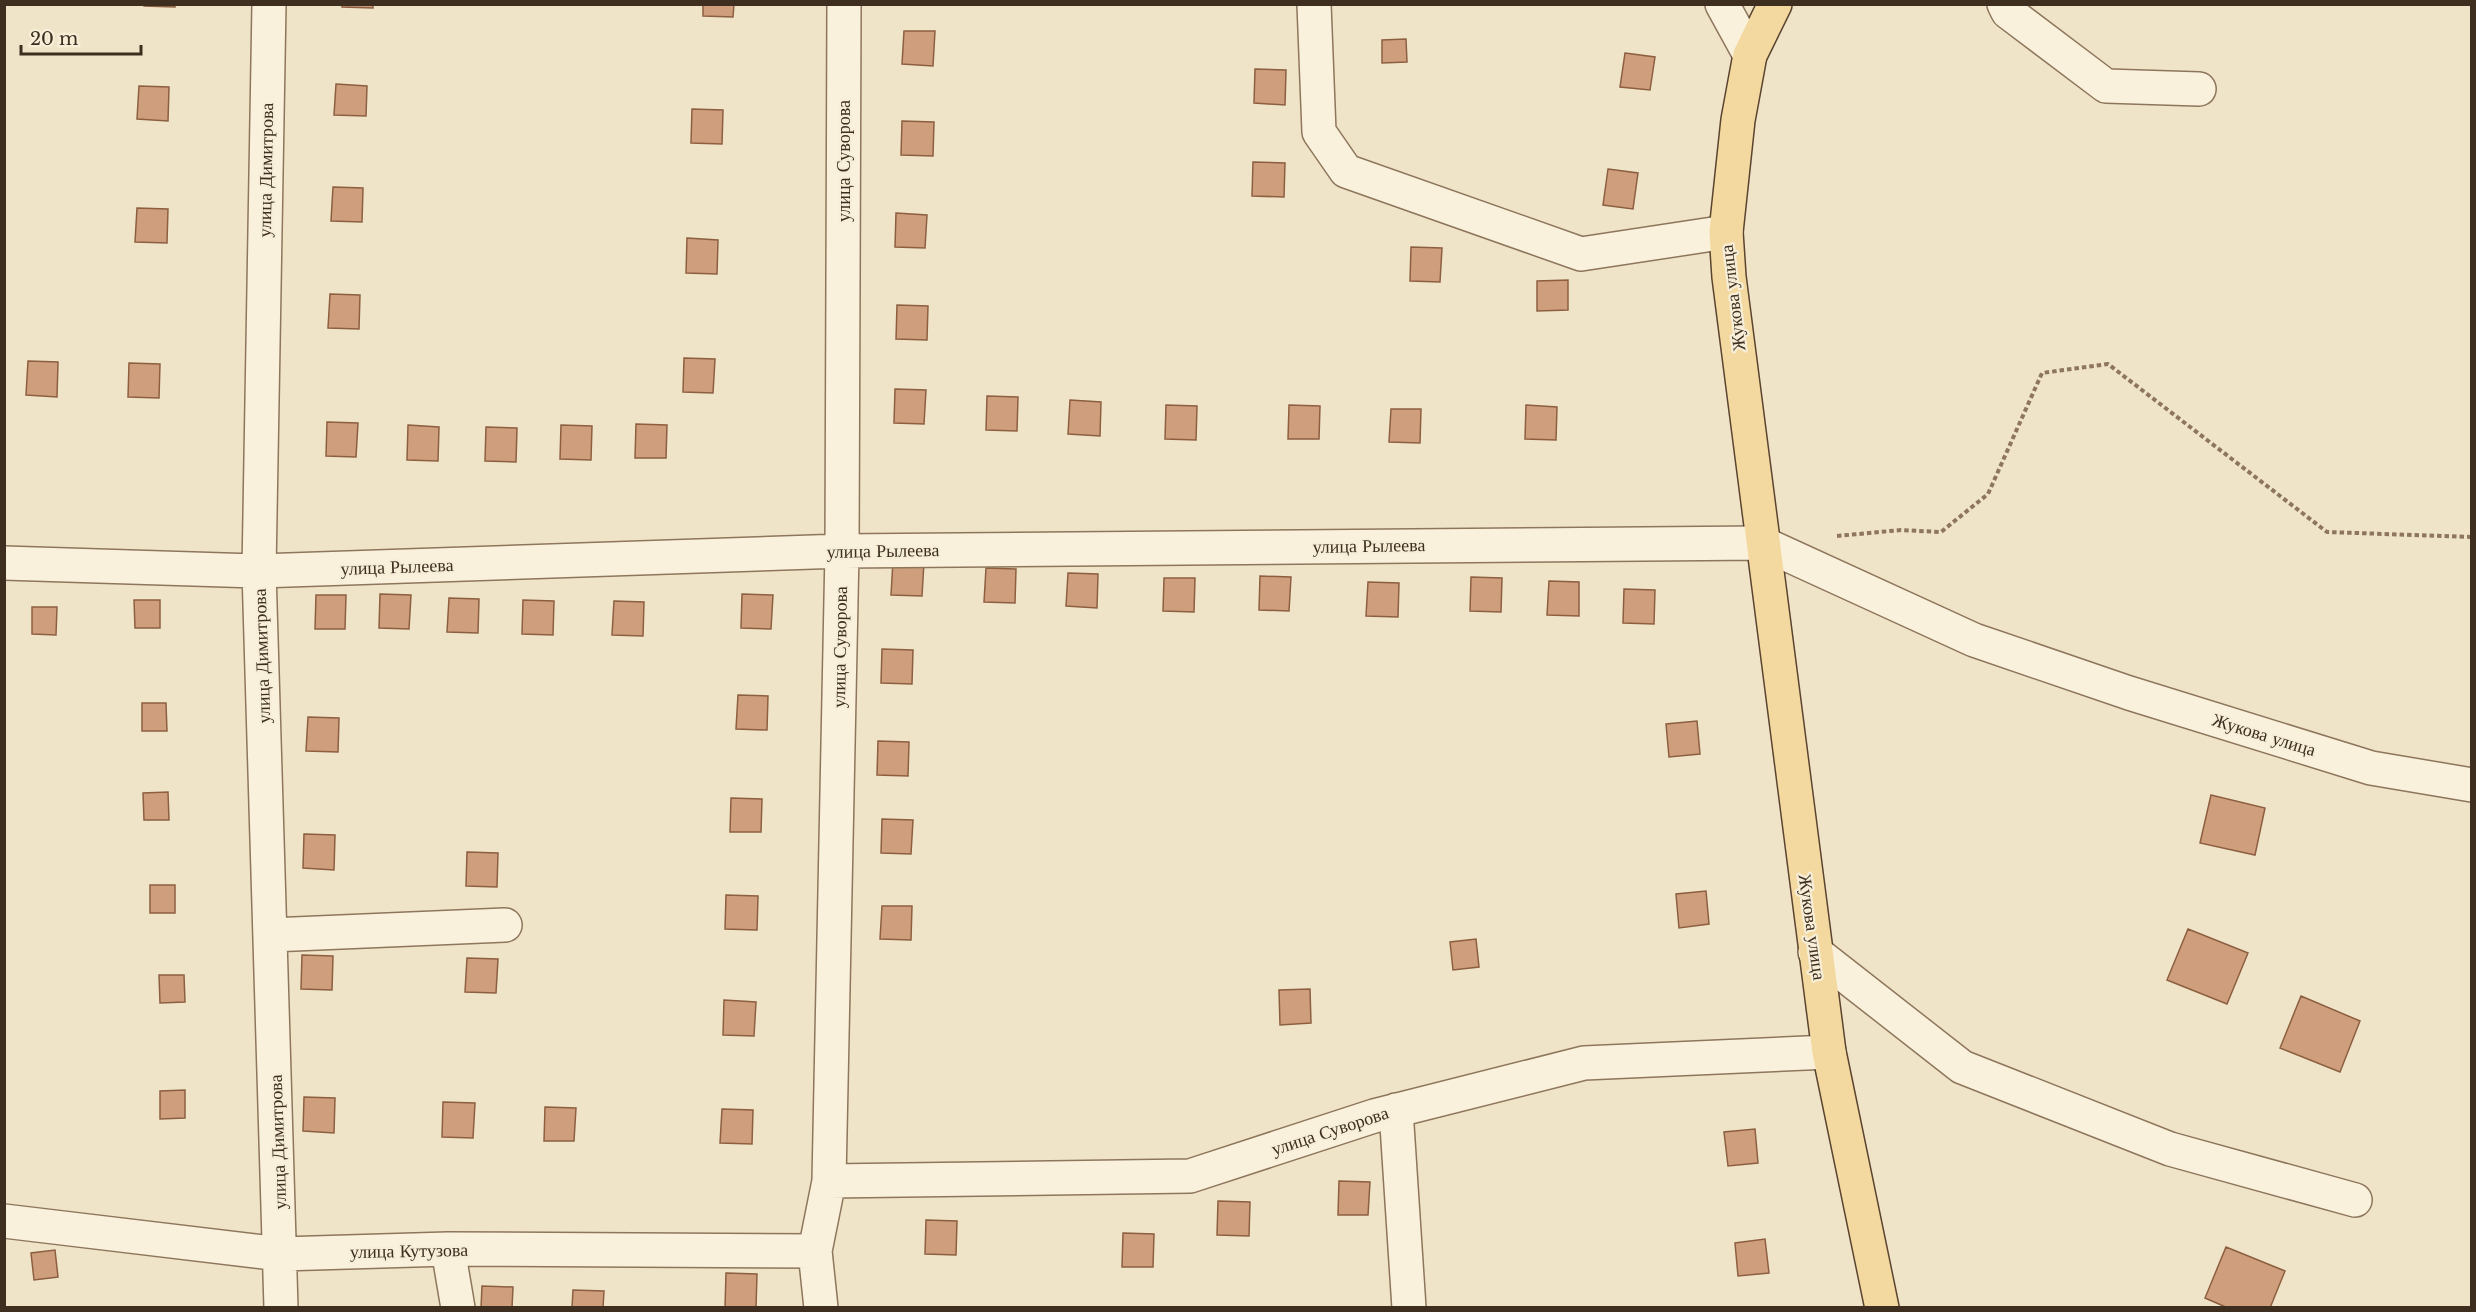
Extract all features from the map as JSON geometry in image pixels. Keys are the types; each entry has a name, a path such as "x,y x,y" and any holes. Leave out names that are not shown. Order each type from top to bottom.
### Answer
{"main road":[{"name":"Жукова улица","path":"1774,4 1749,55 1738,120 1726,232 1729,277 1828,1052 1882,1308"}],"street":[{"name":"улица Димитрова","path":"269,4 259,571 281,1308"},
{"name":"улица Суворова","path":"821,1308 815,1251 829,1181 842,551 844,4"},
{"path":"1314,4 1319,132 1346,171 1581,254 1726,232"},
{"path":"1722,4 1749,55"},
{"path":"2004,4 2008,12 2106,86 2199,89"},
{"name":"улица Рылеева","path":"4,563 259,571 842,551 1762,543"},
{"name":"Жукова улица","path":"1762,543 1974,640 2129,693 2371,768 2472,785"},
{"path":"271,935 505,926"},
{"path":"1815,952 1962,1067 2170,1149 2355,1200"},
{"name":"улица Суворова","path":"829,1181 1190,1176 1396,1110 1584,1063 1828,1052"},
{"path":"1396,1110 1409,1308"},
{"name":"улица Кутузова","path":"4,1221 281,1254 448,1249 815,1251"},
{"path":"448,1249 458,1308"}],"path":[{"path":"1831,536 1901,530 1941,531 1988,494 2042,373 2108,364 2327,532 2472,537"}],"building":[{"path":"144,4 175,4 175,7 144,6"},
{"path":"342,4 373,4 373,8 342,7"},
{"path":"703,4 734,4 733,17 703,16"},
{"path":"904,31 935,31 933,66 902,64"},
{"path":"1406,39 1407,62 1382,63 1382,40"},
{"path":"1625,53 1655,57 1650,90 1620,87"},
{"path":"1255,69 1286,70 1285,105 1254,103"},
{"path":"336,84 367,86 366,116 334,115"},
{"path":"139,86 169,87 168,121 137,119"},
{"path":"692,109 723,110 722,144 691,143"},
{"path":"902,121 934,122 933,156 901,155"},
{"path":"1253,162 1285,163 1284,197 1252,196"},
{"path":"1608,169 1638,173 1633,209 1603,205"},
{"path":"333,187 363,188 362,222 331,221"},
{"path":"137,208 168,209 167,243 135,242"},
{"path":"896,213 927,215 925,248 895,247"},
{"path":"687,238 718,240 717,274 686,273"},
{"path":"1411,247 1442,248 1440,282 1410,281"},
{"path":"1568,280 1568,310 1537,311 1537,281"},
{"path":"330,294 360,295 359,329 328,328"},
{"path":"897,305 928,306 927,340 896,339"},
{"path":"684,358 715,359 713,393 683,392"},
{"path":"28,361 58,362 57,397 26,395"},
{"path":"129,363 160,364 159,398 128,397"},
{"path":"895,389 926,390 924,424 894,423"},
{"path":"987,396 1018,397 1017,431 986,430"},
{"path":"1070,400 1101,402 1100,436 1068,434"},
{"path":"1166,405 1197,406 1196,440 1165,439"},
{"path":"1289,405 1320,406 1319,439 1288,439"},
{"path":"1526,405 1557,407 1556,440 1525,439"},
{"path":"1391,409 1421,409 1420,443 1389,442"},
{"path":"327,422 358,423 356,457 326,456"},
{"path":"636,424 667,425 666,458 635,458"},
{"path":"408,425 439,427 438,461 407,460"},
{"path":"561,425 592,426 591,460 560,459"},
{"path":"486,427 517,428 516,462 485,461"},
{"path":"893,561 924,562 922,596 891,595"},
{"path":"986,568 1016,569 1015,603 984,602"},
{"path":"1068,573 1098,574 1097,608 1066,606"},
{"path":"1260,576 1291,577 1289,611 1259,610"},
{"path":"1471,577 1502,578 1501,612 1470,611"},
{"path":"1164,578 1195,578 1194,612 1163,611"},
{"path":"1549,581 1579,582 1579,616 1547,615"},
{"path":"1368,582 1399,583 1398,617 1366,616"},
{"path":"1624,589 1655,590 1654,624 1623,623"},
{"path":"380,594 411,595 409,629 379,628"},
{"path":"742,594 773,595 771,629 741,628"},
{"path":"316,595 346,595 345,629 315,629"},
{"path":"449,598 479,599 478,633 447,632"},
{"path":"134,600 160,600 160,628 135,628"},
{"path":"523,600 554,601 553,635 522,634"},
{"path":"614,601 644,602 643,636 612,635"},
{"path":"32,607 57,607 56,635 32,634"},
{"path":"882,649 913,650 912,684 881,683"},
{"path":"738,695 768,696 767,730 736,729"},
{"path":"142,703 166,703 167,731 142,731"},
{"path":"308,717 339,718 338,752 306,751"},
{"path":"1697,721 1700,754 1669,757 1666,724"},
{"path":"878,741 909,742 908,776 877,775"},
{"path":"168,792 169,820 144,820 143,793"},
{"path":"2211,795 2265,808 2255,855 2200,843"},
{"path":"731,798 762,799 761,832 730,832"},
{"path":"882,819 913,820 911,854 881,853"},
{"path":"304,834 335,835 334,870 303,868"},
{"path":"467,852 498,853 497,887 466,886"},
{"path":"150,885 175,885 175,913 150,913"},
{"path":"1706,891 1709,924 1679,928 1676,894"},
{"path":"726,895 758,896 757,930 725,929"},
{"path":"882,906 912,906 911,940 880,939"},
{"path":"2188,929 2248,953 2227,1004 2167,980"},
{"path":"1476,939 1479,967 1453,970 1450,942"},
{"path":"302,955 333,956 332,990 301,989"},
{"path":"467,958 498,959 496,993 465,992"},
{"path":"159,975 184,975 185,1002 160,1003"},
{"path":"1310,989 1311,1023 1280,1025 1279,990"},
{"path":"2301,996 2360,1021 2340,1072 2280,1048"},
{"path":"724,1000 756,1002 754,1036 723,1035"},
{"path":"185,1090 185,1118 160,1119 160,1091"},
{"path":"304,1097 335,1098 334,1133 303,1131"},
{"path":"443,1102 475,1103 473,1138 442,1137"},
{"path":"545,1107 576,1108 574,1141 544,1141"},
{"path":"722,1109 753,1110 752,1144 720,1143"},
{"path":"1755,1129 1758,1163 1728,1166 1724,1132"},
{"path":"1339,1181 1370,1182 1368,1215 1338,1215"},
{"path":"1218,1201 1250,1202 1249,1236 1217,1235"},
{"path":"926,1220 957,1221 956,1255 925,1254"},
{"path":"1123,1233 1154,1234 1153,1267 1122,1267"},
{"path":"1765,1239 1769,1273 1738,1276 1735,1243"},
{"path":"2226,1247 2285,1271 2270,1308 2228,1308 2205,1298"},
{"path":"55,1250 58,1277 34,1280 31,1253"},
{"path":"726,1273 757,1274 756,1308 725,1307"},
{"path":"482,1286 513,1287 512,1308 481,1308"},
{"path":"573,1290 604,1291 603,1308 572,1308"}]}
